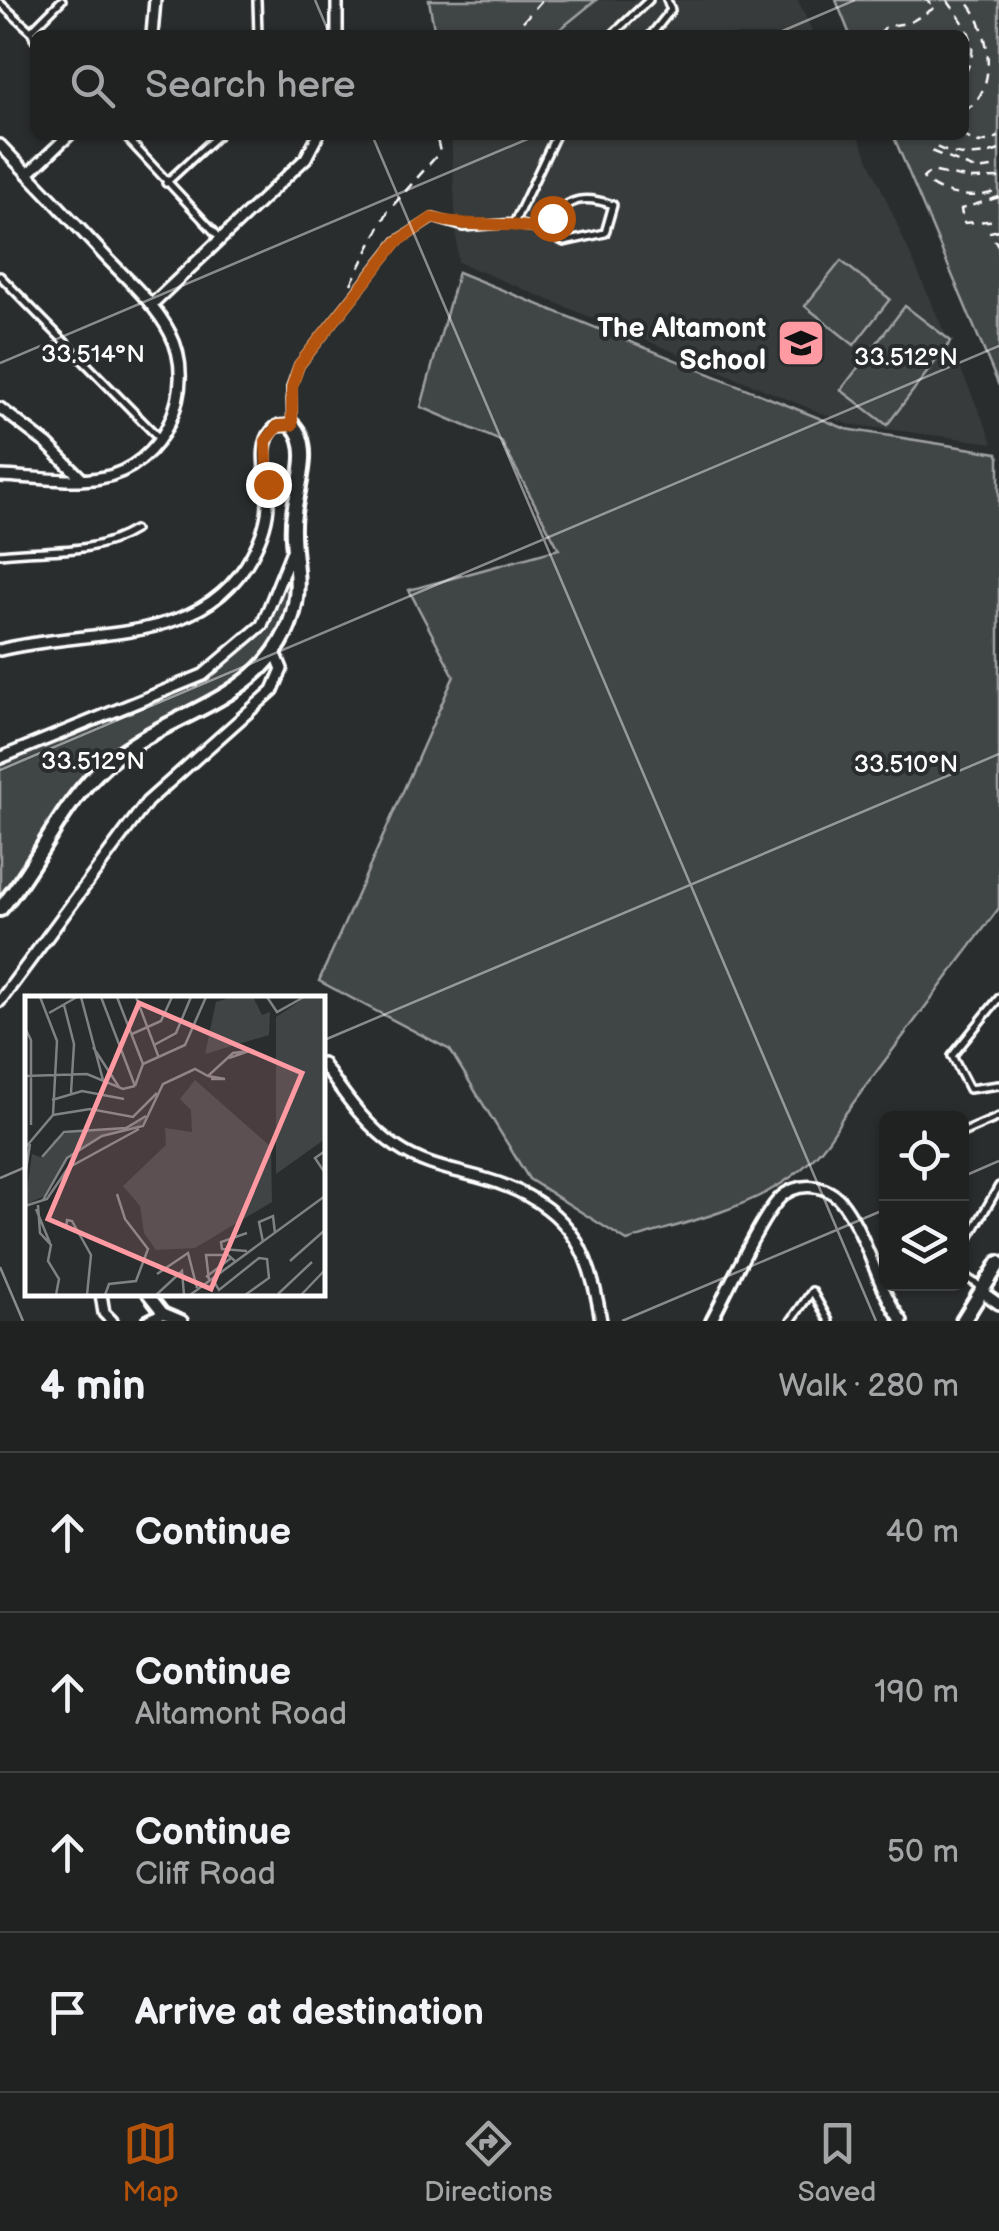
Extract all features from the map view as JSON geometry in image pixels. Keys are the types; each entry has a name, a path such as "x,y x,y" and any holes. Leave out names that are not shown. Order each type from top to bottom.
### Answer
{"street":[{"path":"152,30 155,0"},
{"path":"336,0 337,30"},
{"path":"28,174 64,140"},
{"path":"151,305 306,158 315,140"},
{"path":"0,145 151,305 171,335 180,365 178,400 160,438 131,466 103,477 81,479 0,476"},
{"path":"0,408 47,444 81,479"},
{"path":"0,650 178,622 219,600 245,569 264,528 266,441 278,426 292,425 302,445 292,553 294,606 275,652 232,694 138,739 99,770 0,909"},
{"path":"0,758 203,675 262,626 292,553"},
{"path":"0,1001 147,802 273,690 282,669 275,652"},
{"path":"325,1067 356,1110 398,1148 443,1171 505,1185 558,1217 587,1254 601,1321"},
{"path":"711,1321 778,1199 802,1186 827,1188 844,1204 890,1306 902,1321"},
{"path":"963,1321 997,1271"},
{"path":"983,1290 999,1304"},
{"path":"101,1296 104,1313 112,1321"},
{"path":"150,1296 163,1313 182,1321"},
{"path":"147,1321 163,1313"}],"lane":[{"path":"33,30 62,0"},
{"path":"257,0 258,30"},
{"path":"617,30 649,0"},
{"path":"656,30 666,21 671,4 667,0"},
{"path":"0,3 31,30"},
{"path":"128,140 221,240"},
{"path":"166,182 212,140"},
{"path":"514,223 554,140"},
{"path":"292,425 292,387 299,365 397,242 432,218 464,227 514,223 564,242 578,243 605,233 613,205 586,196 576,199 540,230"},
{"path":"0,276 160,438"},
{"path":"0,554 82,551 110,545 134,530"},
{"path":"999,998 952,1056 969,1090 999,1084"},
{"path":"969,1130 999,1117"},
{"path":"969,1238 999,1186"},
{"path":"969,1280 983,1290"},
{"path":"791,1321 812,1291 830,1321"}],"path":[{"path":"515,30 542,0"},
{"path":"883,30 919,19 936,7 926,0"},
{"path":"947,0 970,30 974,43 969,67"},
{"path":"965,0 978,15 994,69 983,99 969,107"},
{"path":"969,139 979,144 999,137"},
{"path":"344,293 388,211 440,152 437,140"},
{"path":"999,150 984,156 948,153 936,147 931,151 977,170 999,167"},
{"path":"999,178 971,179 931,171 923,178 958,195 987,196 999,190"},
{"path":"999,197 961,209 963,223 999,220"},
{"path":"999,230 990,232 999,246"}],"shaded area":[{"path":"429,0 596,0 559,30 434,30"},
{"path":"596,0 798,0 812,30 559,30"},
{"path":"836,0 999,0 999,386 895,140 969,140 969,30 848,30"},
{"name":"The Altamont School","path":"451,140 860,140 993,443 847,424 458,262"},
{"path":"841,261 890,299 854,345 805,306"},
{"path":"458,272 846,429 997,453 999,457 999,908 824,1146 802,1168 750,1200 627,1241 529,1179 450,1050 319,981 454,676 409,590 559,549 501,441 421,407"},
{"path":"905,306 951,341 887,425 841,390"},
{"path":"289,571 287,611 272,643 248,669 217,691 115,749 88,771 0,897 0,763 208,677 265,626"}],"place":[{"name":"The Altamont School","path":"801,343"}],"route":[{"path":"268,484 266,441 271,430 283,424 292,425 292,387 299,365 397,242 432,218 464,227 514,223 540,230 552,218"}]}
